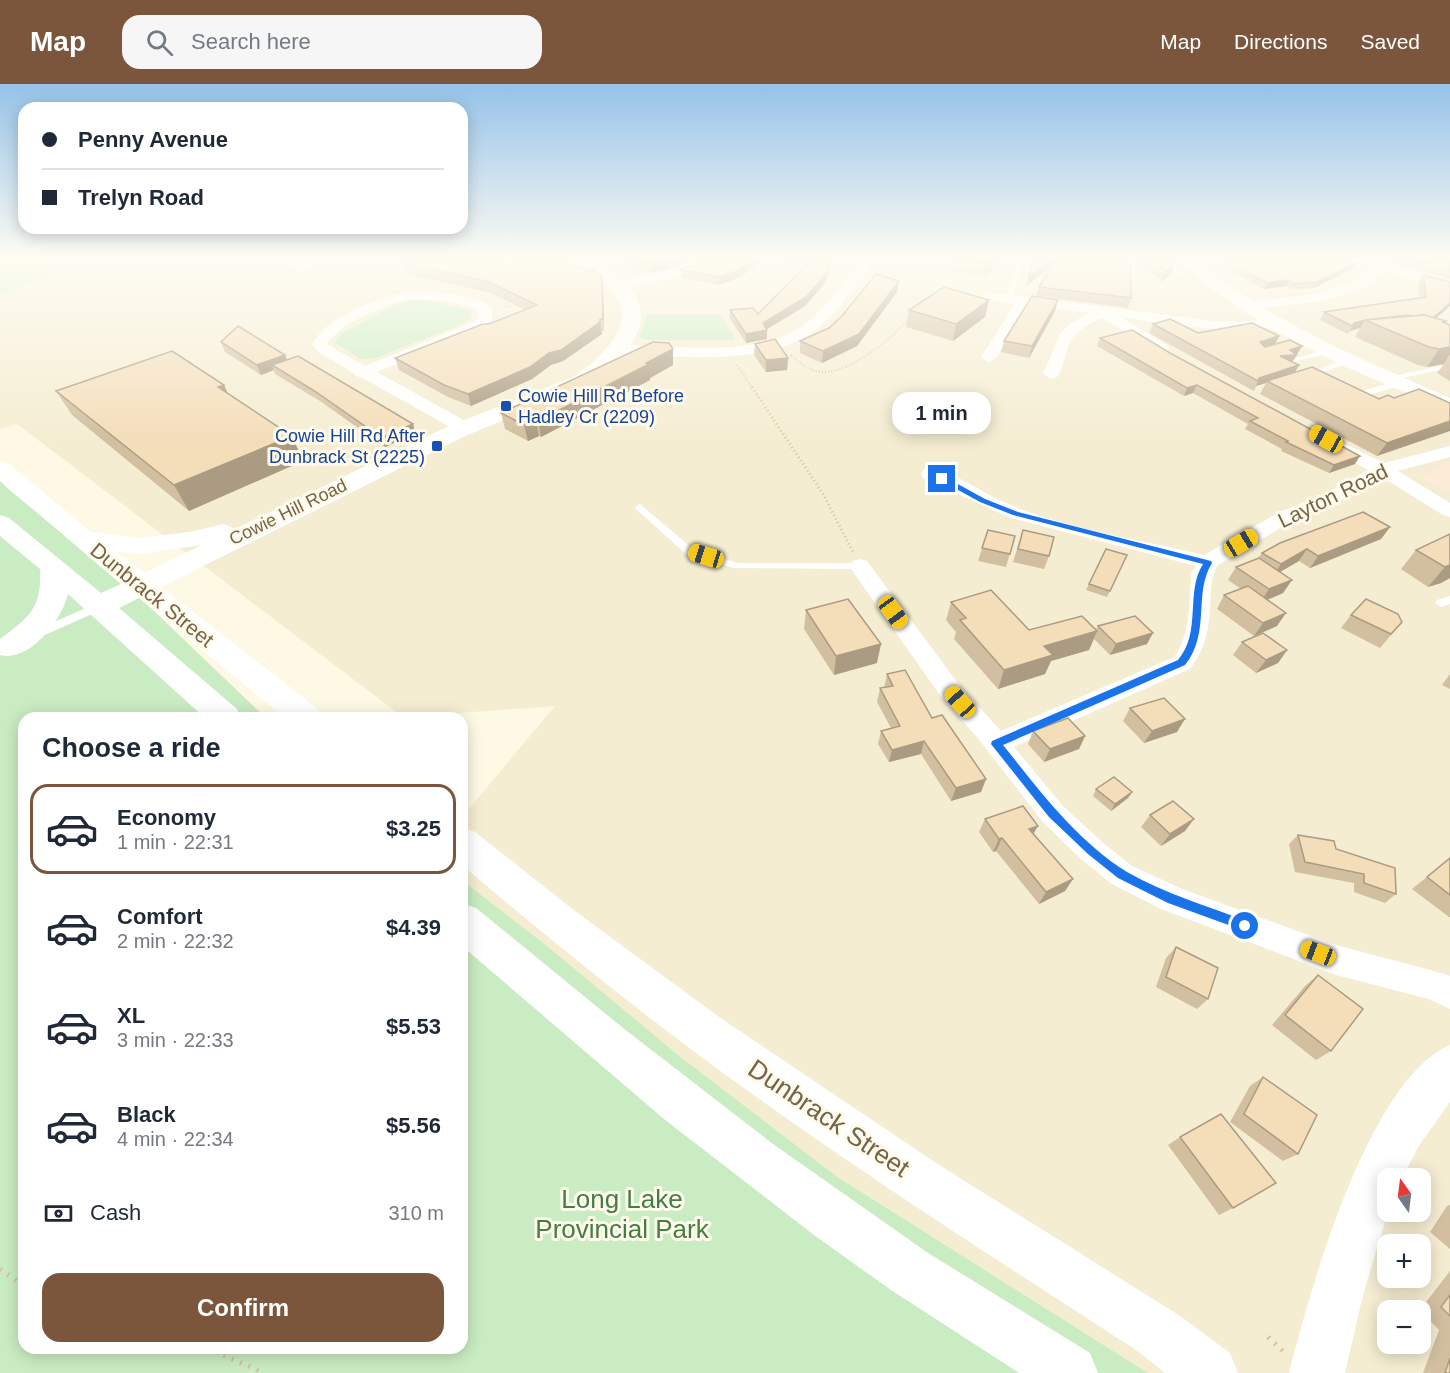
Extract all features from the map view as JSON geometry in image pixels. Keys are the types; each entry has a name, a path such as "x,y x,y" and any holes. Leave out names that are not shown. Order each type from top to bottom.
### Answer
{"main road":[{"name":"Cowie Hill Road","path":"97,607 307,502 465,428 580,381 598,370 620,349 630,329 632,319"},
{"path":"1270,319 1300,341 1328,351 1450,406"},
{"name":"Dunbrack Street","path":"0,468 83,539 299,712"},
{"path":"83,539 120,545 160,545 224,532 307,502"},
{"name":"Dunbrack Street","path":"0,524 53,566 218,712"},
{"path":"5,649 36,628 51,606 56,589 53,566"},
{"name":"Dunbrack Street","path":"468,848 561,924 704,1032 936,1192 1158,1333 1210,1373"},
{"path":"468,926 582,1024 744,1152 911,1271 1017,1342 1070,1373"},
{"path":"1317,1373 1347,1256 1367,1203 1390,1154 1415,1109 1450,1068"}],"street":[{"path":"350,319 326,334 319,344 323,349 362,373 465,428"},
{"path":"362,373 476,326 485,319"},
{"path":"620,349 743,350 783,342 810,327 817,319"},
{"path":"989,357 1006,319"},
{"path":"1051,374 1057,366 1061,345 1068,332 1088,319"},
{"path":"1114,319 1173,356"},
{"path":"1166,319 1219,325 1275,322"},
{"path":"1311,431 1450,511"},
{"name":"Layton Road","path":"1208,563 1287,516 1333,497 1381,470 1450,451"},
{"path":"930,474 955,483 982,500 1016,513 1208,563 1202,573 1198,622 1189,654 1182,663 996,744"},
{"path":"860,566 951,692 1066,827 1092,851 1136,883 1172,899 1336,960 1434,985 1450,993"}],"lane":[{"path":"1293,360 1328,351"},
{"path":"1293,379 1350,361"},
{"path":"1343,386 1362,394 1394,380 1450,366"},
{"path":"1315,372 1325,377"},
{"path":"640,507 690,552 738,566 860,566"},
{"path":"5,649 97,607"}],"path":[{"path":"784,348 801,366 816,372 836,371 849,366 901,329 908,319"},
{"path":"735,362 823,494 860,566"},
{"path":"0,1269 18,1282"},
{"path":"221,1354 264,1373"}],"shaded area":[{"path":"0,319 1450,319 1450,462 1422,478 1450,492 1450,1373 1148,1373 836,1176 678,1055 547,946 468,885 468,810 555,706 468,712 396,712 17,424 0,429"},
{"path":"1450,462 1450,492 1421,478"}],"green space":[{"path":"369,319 468,319 463,324 372,359 361,359 335,343 341,334"},
{"path":"646,319 723,319 735,338 730,340 644,340 640,337"},
{"name":"Long Lake Provincial Park","path":"0,480 135,593 260,712 18,712 18,1354 468,1354 468,885 547,946 678,1055 836,1176 1148,1373 0,1373"}],"building":[{"path":"501,319 600,319 600,322 561,350 549,353 530,367 468,394 444,385 395,358 483,324"},
{"path":"736,319 769,319 763,323 767,330 746,334"},
{"path":"839,319 870,319 859,334 823,351 800,341 829,328"},
{"path":"940,319 963,319 956,324"},
{"path":"1018,319 1047,319 1032,346 1004,341"},
{"path":"1170,319 1198,333 1252,323 1279,336 1260,342 1265,347 1290,340 1302,346 1290,350 1296,355 1280,356 1299,365 1259,378 1258,381 1153,324"},
{"path":"1338,319 1372,319 1354,323 1352,326"},
{"path":"1365,320 1446,321 1443,322 1450,325 1450,347 1439,349 1429,347"},
{"path":"238,326 285,355 257,365 221,342"},
{"path":"1132,330 1360,456 1334,465 1286,442 1288,441 1250,421 1258,418 1197,385 1187,388 1100,338"},
{"path":"775,339 788,358 766,360 755,344"},
{"path":"653,342 669,343 673,349 646,363 649,364 538,421 536,419 524,425 501,413"},
{"path":"172,351 224,385 218,387 292,436 174,485 56,391"},
{"path":"298,356 413,424 382,438 316,392 272,365"},
{"path":"1312,367 1379,399 1388,395 1394,398 1419,389 1450,403 1450,421 1387,443 1267,381"},
{"path":"1363,512 1390,527 1318,556 1307,549 1281,564 1262,553 1280,543"},
{"path":"988,530 1015,536 1010,554 982,548"},
{"path":"1023,530 1054,537 1049,556 1018,549"},
{"path":"1450,534 1450,565 1445,567 1416,550"},
{"path":"1106,549 1127,555 1110,591 1089,584"},
{"path":"1259,558 1292,580 1269,589 1236,567"},
{"path":"1248,586 1286,613 1263,623 1224,595"},
{"path":"991,590 1029,630 1082,616 1097,631 1044,646 1053,655 1004,670 960,620 966,618 951,602"},
{"path":"848,599 881,644 836,656 806,610"},
{"path":"1366,599 1398,614 1402,622 1391,634 1351,615"},
{"path":"1135,616 1153,633 1116,644 1098,626"},
{"path":"1263,633 1287,650 1266,660 1242,642"},
{"path":"905,670 932,718 942,715 986,779 956,788 924,741 892,750 881,731 900,726 880,688 893,686 887,674"},
{"path":"1164,698 1185,719 1152,731 1130,708"},
{"path":"1068,718 1085,736 1050,749 1033,731"},
{"path":"1114,777 1132,792 1115,804 1096,789"},
{"path":"1173,801 1194,819 1170,834 1150,815"},
{"path":"1023,806 1038,826 1029,829 1073,879 1046,892 1002,838 999,839 985,819"},
{"path":"1298,835 1334,841 1336,849 1395,868 1396,894 1364,883 1364,874 1305,862"},
{"path":"1450,858 1450,895 1427,877"},
{"path":"1176,947 1218,968 1208,999 1166,977"},
{"path":"1318,975 1363,1009 1331,1051 1285,1015"},
{"path":"1263,1077 1317,1115 1298,1154 1244,1114"},
{"path":"1221,1114 1276,1183 1233,1208 1180,1137"},
{"path":"1450,1295 1450,1316 1441,1307"},
{"path":"1450,1358 1450,1373 1445,1373"}],"place":[{"name":"Cowie Hill Rd Before Hadley Cr (2209)","path":"506,406"},
{"name":"Cowie Hill Rd After Dunbrack St (2225)","path":"437,446"}],"route":[{"path":"942,479 955,483 982,500 1050,524 1208,563 1202,573 1197,608 1198,622 1189,654 1182,663 996,744 1053,814 1092,851 1122,875 1172,899 1245,926"}]}
